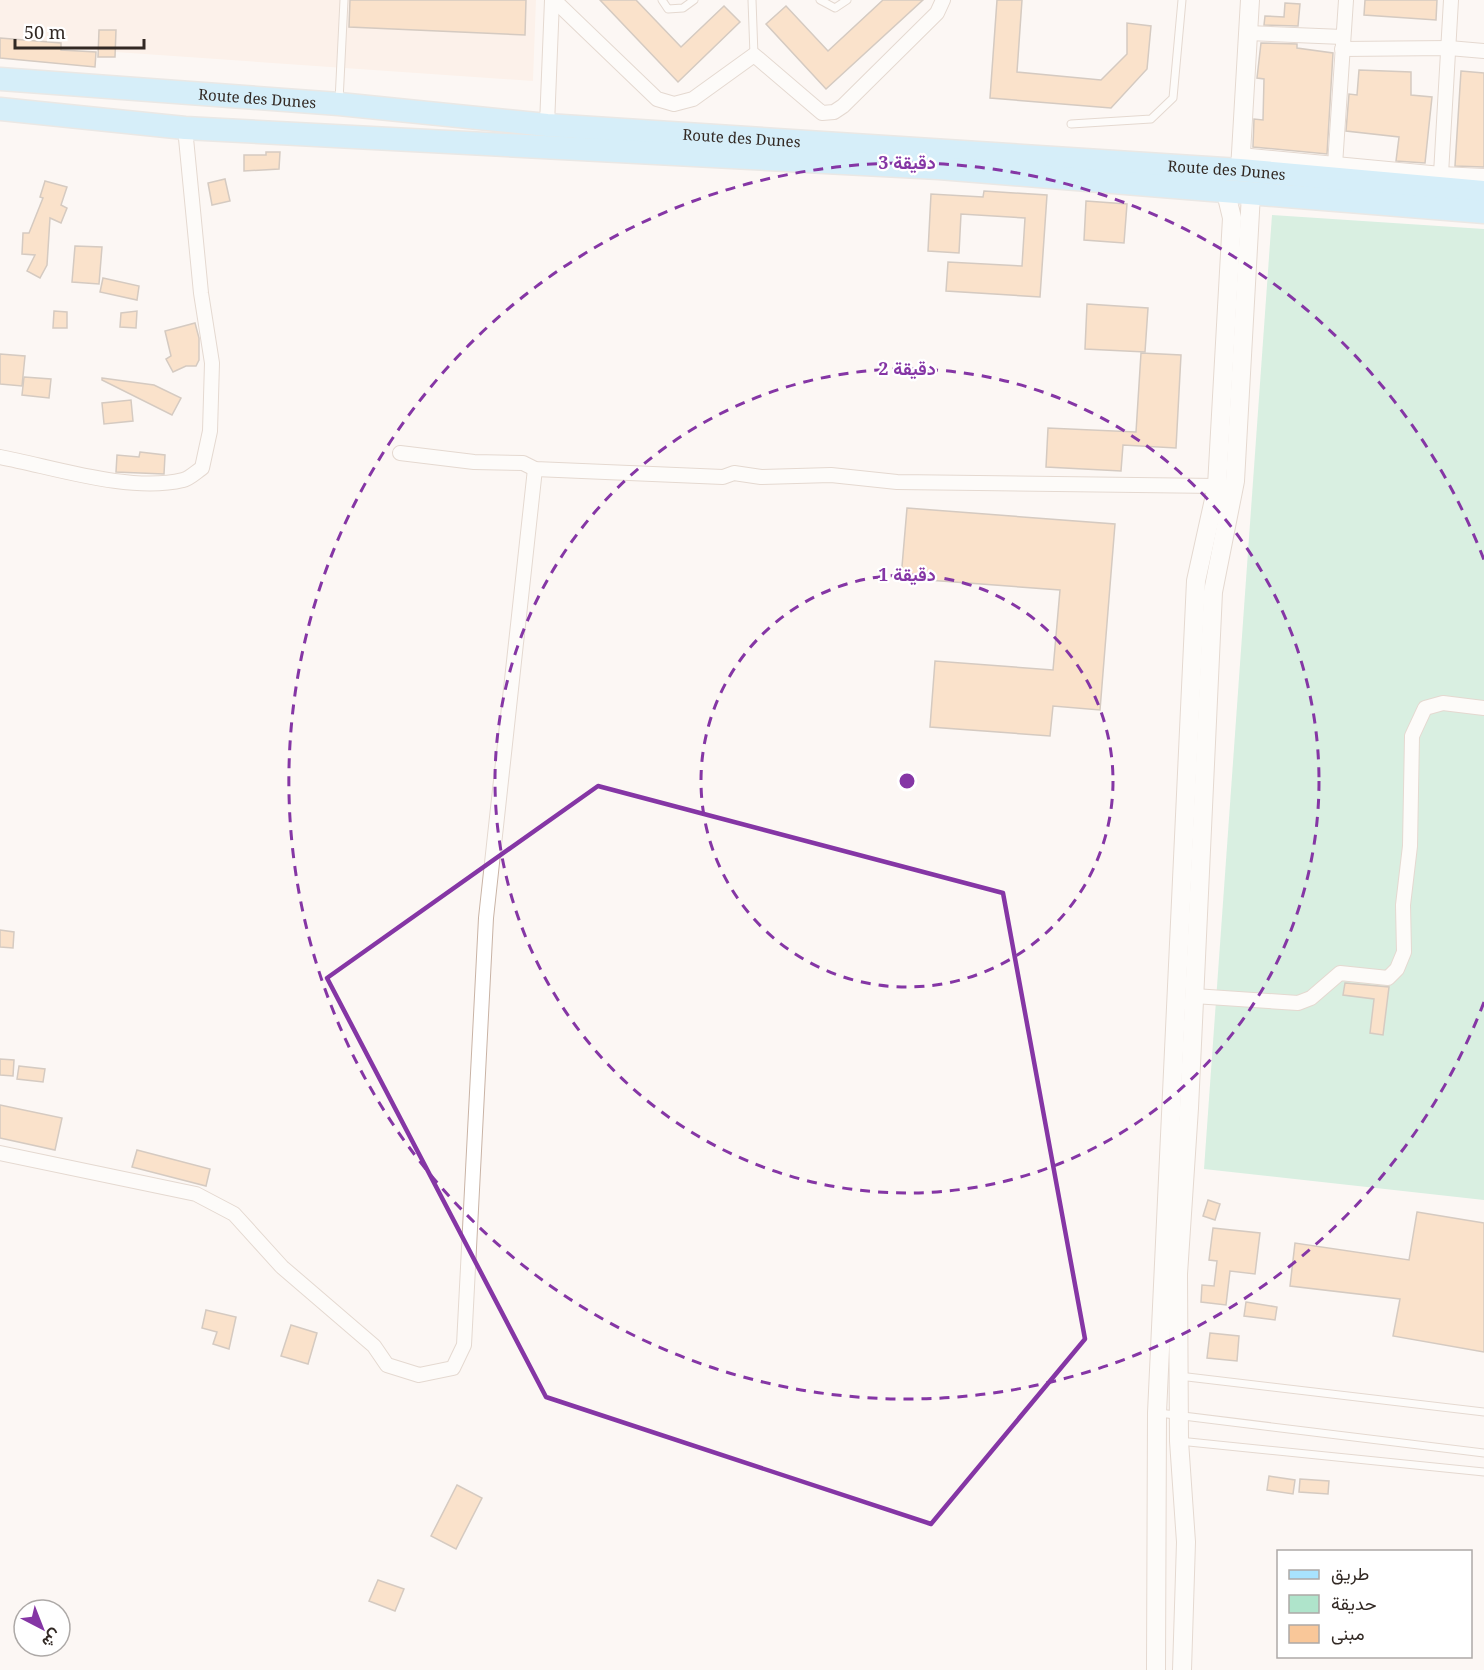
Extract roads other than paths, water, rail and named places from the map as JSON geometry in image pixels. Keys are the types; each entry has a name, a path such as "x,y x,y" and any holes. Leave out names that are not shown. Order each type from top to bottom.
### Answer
{"main road":[{"name":"Route des Dunes","path":"0,79 339,104 547,125 1240,163 1484,192"},
{"name":"Route des Dunes","path":"0,109 185,128 939,168 1226,193 1363,200 1484,212"}],"street":[{"path":"553,0 657,99 674,104 693,99 754,55 822,113 834,112 843,106 938,13 944,0"},
{"path":"547,125 553,0"},
{"path":"1250,0 1240,163 1335,165 1484,176"},
{"path":"1335,165 1346,0"},
{"path":"1441,174 1451,0"},
{"path":"1248,33 1343,43 1484,51"},
{"path":"0,457 97,478 154,483 185,480 202,468 210,431 212,363 201,294 185,128"},
{"path":"1156,1670 1157,1413 1196,581 1217,486 1232,218 1226,193"},
{"path":"1182,1670 1186,1542 1179,1441 1178,1274 1213,592 1235,481 1251,194"},
{"path":"400,453 474,462 523,463 535,469 723,477 734,473 760,477 831,475 897,482 1217,486"},
{"path":"0,1153 196,1194 234,1214 282,1267 374,1346 387,1365 419,1375 453,1368 464,1345 486,918 535,469"},
{"path":"1194,996 1298,1003 1311,998 1340,974 1388,978 1397,969 1404,952 1403,905 1410,846 1412,736 1425,708 1443,703 1484,708"}],"lane":[{"path":"339,104 344,0"},
{"path":"662,0 668,9 683,8 694,0"},
{"path":"752,0 754,55"},
{"path":"820,0 835,8 847,0"},
{"path":"1071,124 1151,119 1165,108 1173,98 1182,0"},
{"path":"1179,1376 1484,1412"},
{"path":"1157,1413 1484,1453"},
{"path":"1179,1441 1484,1472"}]}
